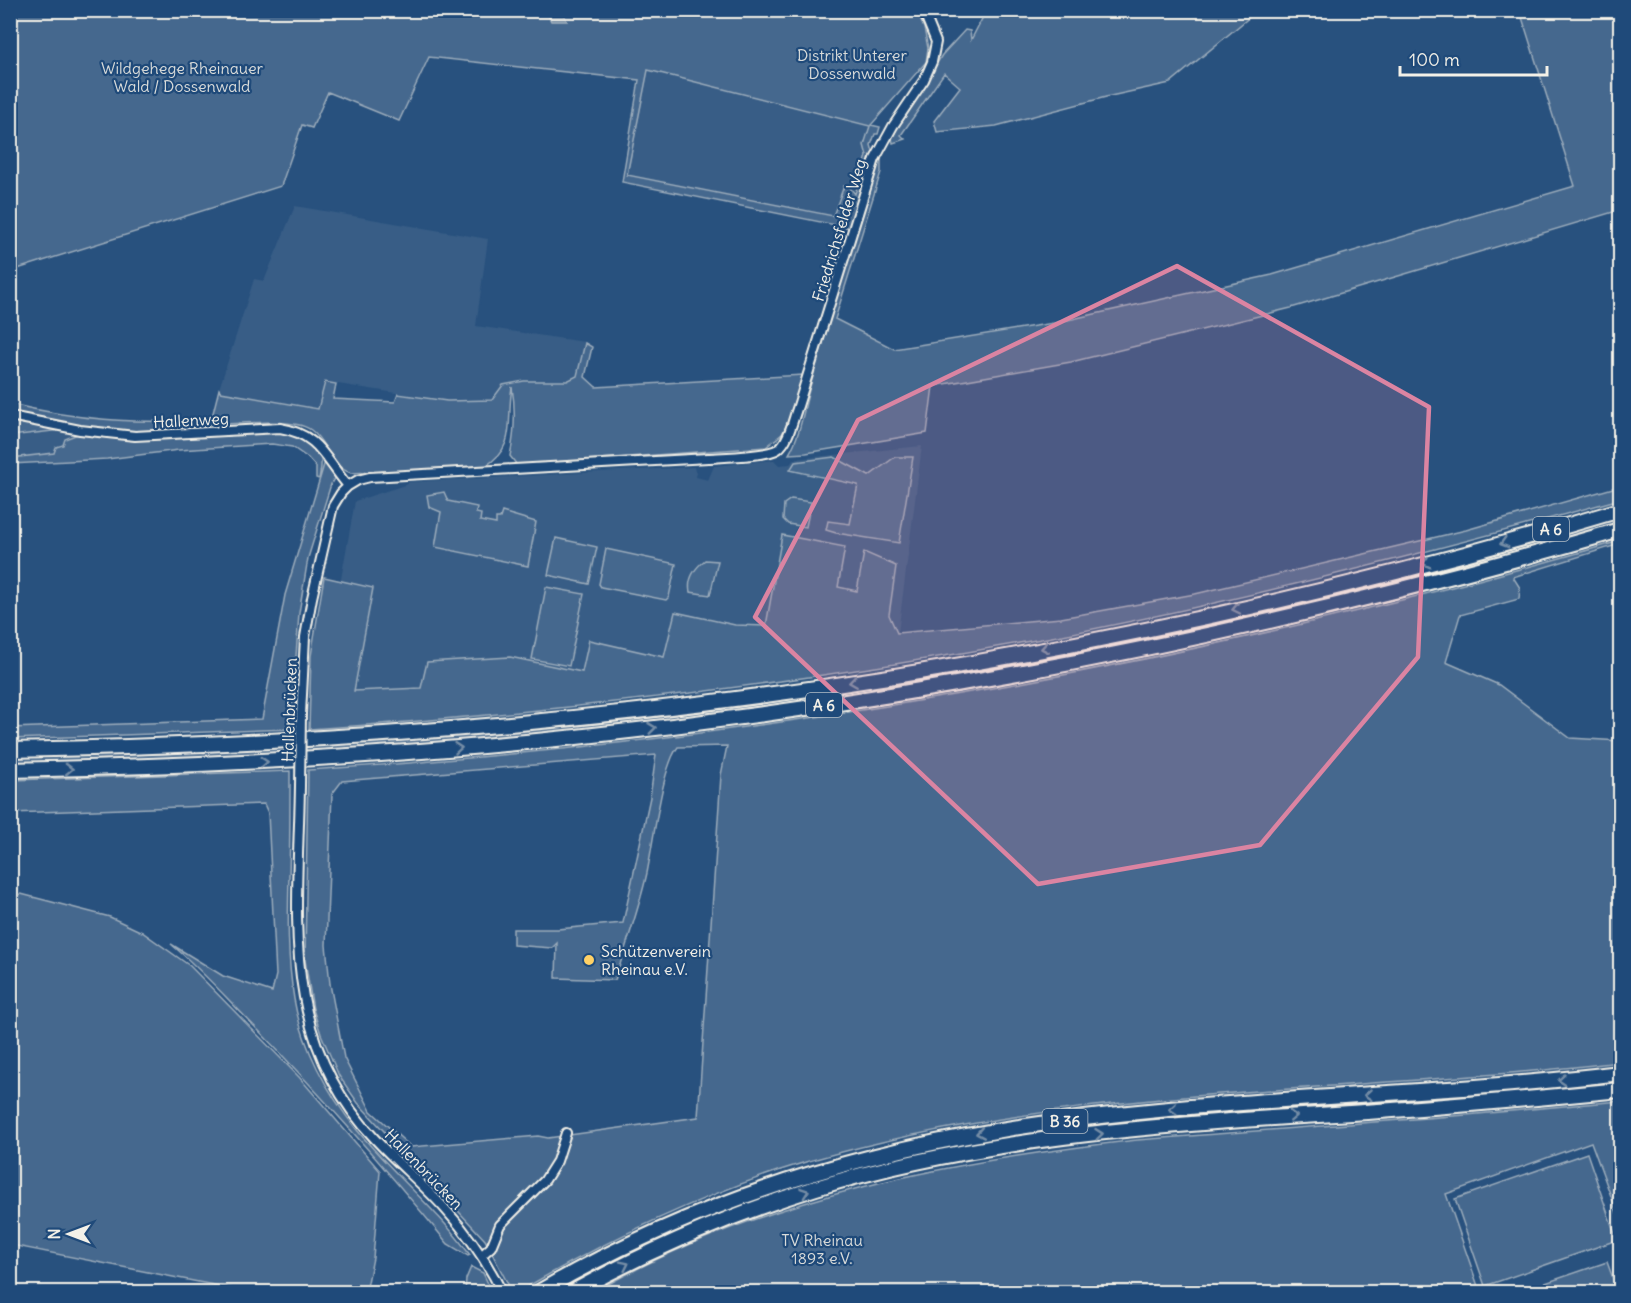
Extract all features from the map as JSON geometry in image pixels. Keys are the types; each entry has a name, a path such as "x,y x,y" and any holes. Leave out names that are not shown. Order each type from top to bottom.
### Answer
{"highway":[{"name":"A 6","path":"10,750 238,743 426,731 621,712 878,678 1064,645 1248,606 1422,564 1620,510"},
{"name":"A 6","path":"10,770 234,763 417,752 616,733 835,704 1060,665 1249,626 1420,585 1620,530"},
{"name":"B 36","path":"539,1293 631,1242 719,1204 813,1172 940,1141 1027,1126 1151,1111 1449,1090 1620,1073"},
{"name":"B 36","path":"573,1293 653,1251 734,1216 817,1188 940,1158 1034,1142 1116,1132 1279,1117 1491,1103 1620,1090"}],"street":[{"name":"Friedrichsfelder Weg","path":"348,486 370,477 762,454 777,449 785,438 798,406 875,159 893,126 924,80 932,62 936,42 922,10"},
{"name":"Hallenweg","path":"10,416 80,430 135,436 280,428 294,430 307,435 316,443 348,486"},
{"name":"Hallenbrücken","path":"348,486 333,506 305,636 301,714 297,943 299,975 306,1012 327,1070 343,1099 374,1138 445,1209 482,1255 501,1290"},
{"path":"482,1255 491,1247 500,1225 545,1180 557,1161 566,1133"}],"highlighted area":[{"path":"1177,266 1429,407 1418,657 1260,845 1038,884 755,617 858,420"}],"shaded area":[{"path":"546,11 559,12 567,21 551,21"},
{"path":"648,69 870,126 865,145 867,156 848,219 627,175"},
{"path":"295,206 488,239 476,326 585,342 577,375 568,381 524,381 503,385 492,400 447,401 325,382 319,409 221,392 219,389 254,279 264,281"},
{"path":"61,430 78,434 54,453 11,458 11,436"},
{"path":"922,446 898,633 332,705 341,579 355,501 408,484 408,482 694,467 697,472 696,477 708,480 714,466 774,460 779,465 790,464 794,459"}],"green space":[{"name":"Distrikt Unterer Dossenwald","path":"916,10 924,28 928,48 926,62 871,125 880,127 871,145 873,152 850,228 622,182 639,80 429,57 399,121 328,92 312,128 302,125 281,186 11,271 10,11","holes":["648,70 870,126 864,145 867,156 855,194 848,185 844,186 833,216 627,175"]},
{"path":"986,10 1257,11 1170,83 996,126 937,132 934,121 960,87 944,73 901,135 905,139 893,143 892,138 897,129 942,55 965,30 970,31 971,40"},
{"path":"1520,11 1620,11 1620,210 1291,308 1071,362 933,386 927,433 789,454 800,427 852,239 881,156 881,172 835,319 894,349 1054,323 1272,275 1575,186"},
{"path":"585,343 592,347 585,377 596,387 803,375 791,416 782,434 766,447 517,465 510,456 514,422 512,387 506,442 495,459 484,467 351,473 338,465 316,435 303,426 278,422 210,425 219,389 221,392 318,409 325,382 336,384 333,399 395,402 398,394 447,401 492,400 503,385 524,381 567,381 577,376"},
{"path":"11,404 59,414 104,419 199,421 194,427 186,429 120,431 11,412"},
{"path":"11,421 61,430 11,436"},
{"path":"280,432 292,434 311,444 321,460 319,479 316,478 316,467 308,458 292,447 272,444 179,450 107,459 11,464 11,458 54,453 56,447 63,445 65,439 78,434 134,440"},
{"path":"834,457 869,476 895,457 913,457 899,543 826,530 828,521 850,524 858,485 790,470 795,462"},
{"path":"326,458 337,473 331,484 308,558 299,613 291,729 11,739 10,728 262,719 285,595"},
{"path":"1620,486 1620,499 1478,538 1264,592 1047,638 864,669 680,694 495,714 309,729 311,656 324,577 373,588 354,691 421,688 427,662 510,657 582,672 589,640 664,657 675,612 735,625 766,626 782,535 845,547 838,587 857,591 864,552 896,566 889,615 897,633 1061,618 1195,594 1466,530"},
{"path":"444,492 448,501 477,507 476,513 481,514 480,521 496,524 496,518 500,518 502,512 536,522 528,566 435,547 441,512 429,507 427,495"},
{"path":"791,499 811,502 806,527 788,524 783,519 784,504"},
{"path":"1620,517 1620,523 1423,577 1224,625 1025,665 824,698 622,724 419,744 215,757 11,763 10,757 161,754 406,740 629,719 859,688 1459,562"},
{"path":"556,538 597,547 589,584 548,575"},
{"path":"1620,541 1620,544 1513,577 1520,588 1519,599 1460,615 1446,662 1499,685 1570,738 1620,741 1620,1062 1110,1104 1009,1118 908,1136 809,1161 733,1187 623,1235 518,1292 503,1292 510,1288 485,1240 358,1103 339,1076 321,1034 313,1009 305,960 308,770 475,757 641,740 806,718 971,692 1135,661 1297,625 1459,585","holes":["727,746 721,775 698,1117 548,1138 538,1136 411,1147 371,1111 344,1058 330,984 326,945 332,794 342,781 656,755 650,797 623,923 558,929 513,929 513,945 552,948 557,943 556,978 615,980 644,886 663,788 672,757 678,747"]},
{"path":"606,549 676,564 669,597 666,600 601,587 599,584"},
{"path":"705,560 718,561 710,595 690,592 689,587 693,574"},
{"path":"546,587 584,594 569,666 532,659"},
{"path":"290,771 289,953 294,999 303,1034 317,1068 346,1116 457,1238 470,1255 468,1256 448,1244 308,1083 216,987 171,944 223,976 272,992 276,975 268,813 264,804 11,813 11,780"},
{"path":"21,894 110,917 142,932 190,966 299,1077 380,1171 373,1258 366,1292 249,1292 11,1245 10,896"},
{"path":"1620,1079 1620,1083 1403,1102 1403,1099 1524,1090"},
{"name":"TV Rheinau 1893 e.V.","path":"1620,1101 1619,1218 1591,1142 1446,1194 1480,1292 594,1292 657,1259 723,1231 789,1208 858,1188 927,1172 997,1159 1137,1140"},
{"path":"1322,1105 1322,1108 1213,1116 815,1181 739,1207 667,1237 559,1292 550,1292 640,1245 696,1220 803,1182 858,1167 1025,1133 1160,1116"},
{"path":"1587,1153 1617,1240 1485,1286 1455,1199"},
{"path":"1607,1262 1618,1292 1519,1292"},
{"path":"471,1267 483,1273 492,1292 465,1292 466,1279"}],"place":[{"name":"Schützenverein Rheinau e.V.","path":"589,960"}],"park label":[{"name":"Wildgehege Rheinauer Wald / Dossenwald","path":"182,77"}]}
